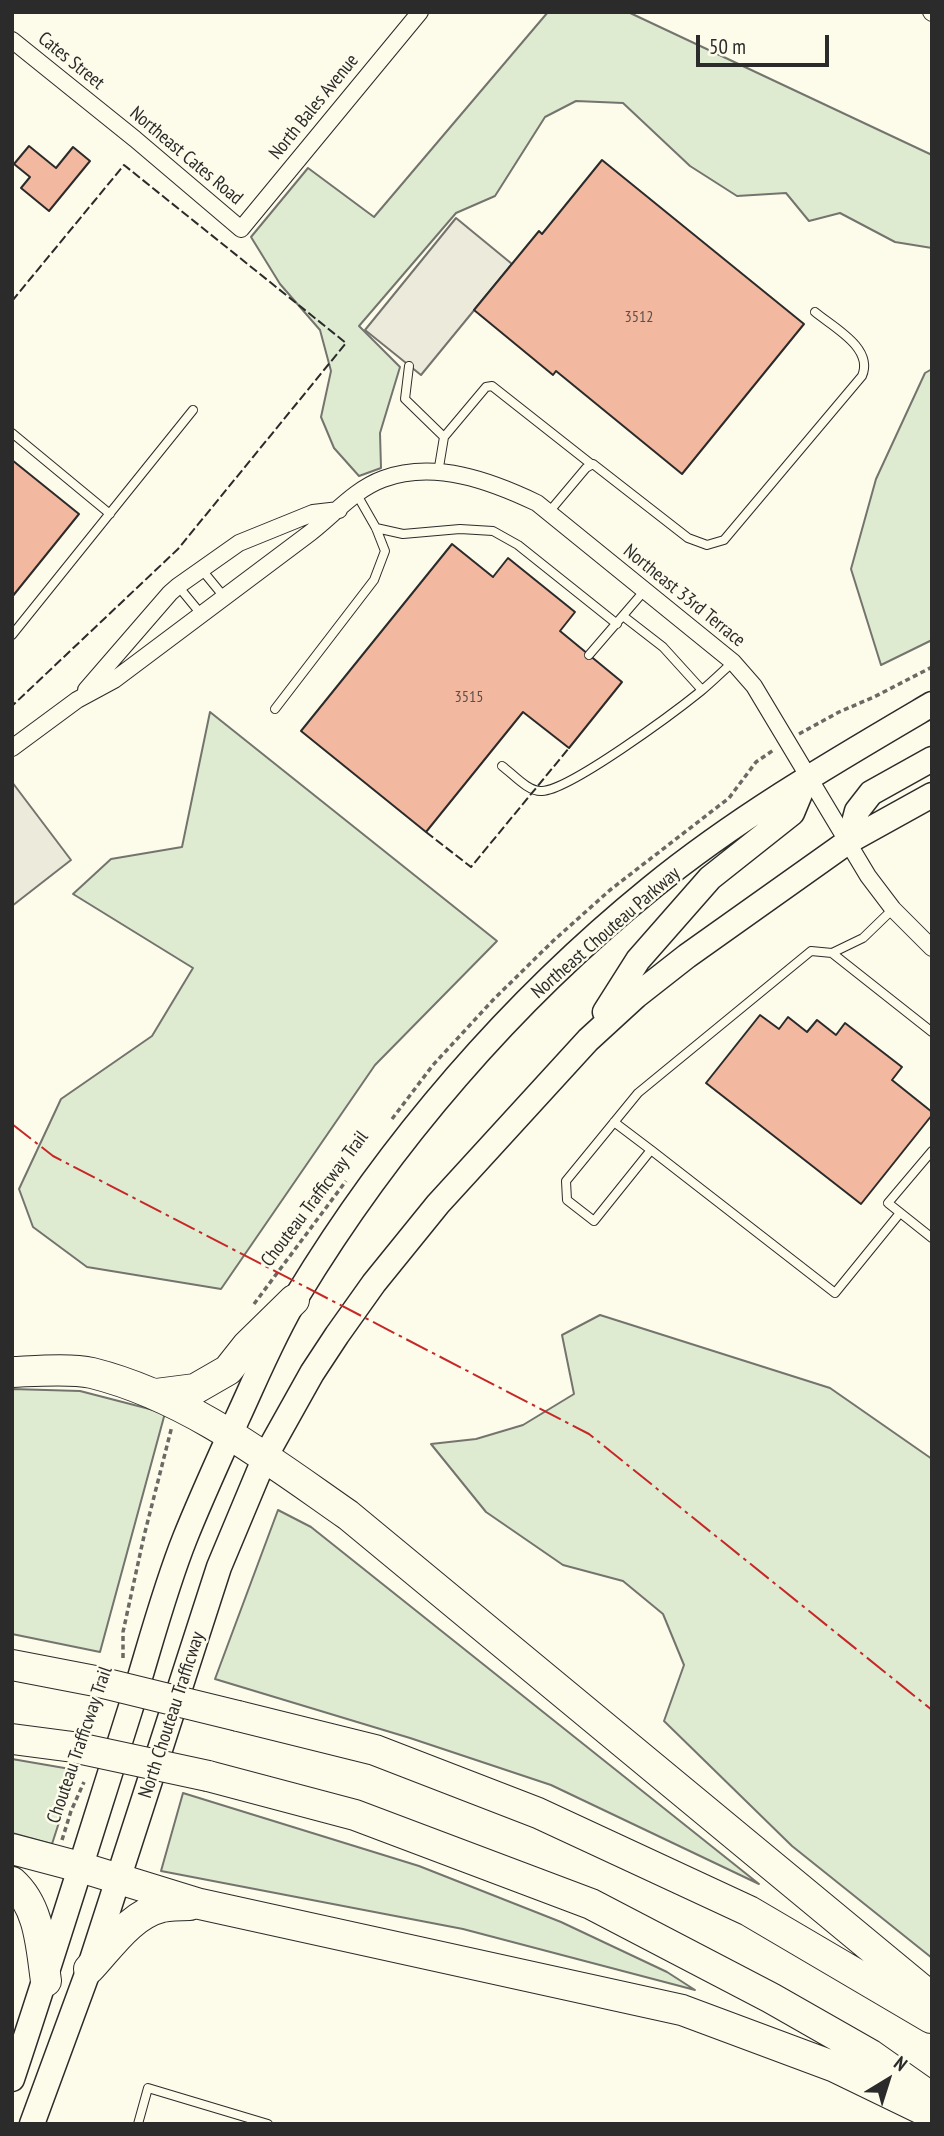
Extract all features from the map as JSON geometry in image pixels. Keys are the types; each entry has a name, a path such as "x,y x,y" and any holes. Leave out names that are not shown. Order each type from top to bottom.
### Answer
{"highway":[{"path":"167,1400 228,1370 247,1346 295,1300"},
{"path":"12,1372 90,1373 167,1400 265,1457 348,1515 932,1998"},
{"path":"12,1665 95,1681 375,1750 538,1813 749,1911 932,2018"},
{"path":"12,1739 73,1747 208,1776 355,1815 591,1904 860,2048 932,2098"},
{"path":"12,1849 68,1863 200,1904 682,2010 835,2067 932,2114"},
{"path":"12,1882 26,1899 38,1928 46,1981"},
{"path":"89,1969 126,1928 145,1913 163,1907 200,1904"}],"main road":[{"name":"Northeast Chouteau Parkway","path":"295,1300 362,1199 448,1086 556,971 652,887 807,777 932,704"},
{"path":"849,841 857,811 871,793 932,759"},
{"path":"588,1040 638,960 710,878 792,813 807,777"},
{"path":"588,1040 636,996 687,956 849,841 932,795"},
{"name":"North Chouteau Trafficway","path":"32,2124 89,1969 219,1567 265,1457 312,1373 374,1283 438,1205 588,1040"},
{"path":"12,2079 46,1981 68,1863 183,1542 230,1435 295,1300"}],"street":[{"name":"North Bales Avenue","path":"241,229 420,12"},
{"name":"Cates Street","path":"12,40 104,114"},
{"name":"Northeast Cates Road","path":"104,114 241,229"},
{"name":"Northeast 33rd Terrace","path":"12,748 78,700 114,680 225,598 339,510 356,493 384,479 421,472 459,474 500,485 537,503 733,662 754,686 868,876 894,909 932,948"},
{"name":"Northeast 33rd Terrace","path":"78,700 178,586 239,543 313,513 339,510"}],"lane":[{"path":"438,473 444,437 486,387 492,386 688,538 707,545 724,540 862,376 865,369 862,354 854,344 815,312"},
{"path":"409,366 405,399 444,437"},
{"path":"12,635 193,410"},
{"path":"12,433 110,514"},
{"path":"549,512 591,464"},
{"path":"275,709 374,580 384,551 376,528 356,493"},
{"path":"376,528 403,534 460,529 493,531 518,545 617,624"},
{"path":"202,570 225,598"},
{"path":"178,586 201,614"},
{"path":"589,655 645,590"},
{"path":"623,616 663,647 702,690"},
{"path":"502,766 533,790 541,792 556,788 612,754 702,690 733,662"},
{"path":"651,1150 594,1221 567,1200 566,1181 638,1093 811,951 832,953 863,938 894,909"},
{"path":"832,953 932,1032"},
{"path":"614,1122 835,1293 900,1213"},
{"path":"932,1151 888,1203 932,1238"},
{"path":"138,2124 148,2088 268,2124"}],"path":[{"name":"Chouteau Trafficway Trail","path":"385,1128 433,1065 493,1000 610,890 729,798 756,762 816,723 932,667"},
{"name":"Chouteau Trafficway Trail","path":"249,1311 352,1173"},
{"name":"Chouteau Trafficway Trail","path":"122,1664 126,1618 167,1400"},
{"name":"Chouteau Trafficway Trail","path":"68,1863 71,1811 85,1780"}],"green space":[{"path":"548,12 628,12 932,155 932,248 895,242 840,213 809,221 786,193 737,196 690,166 623,103 576,101 545,117 495,196 456,213 359,326 400,367 380,433 381,468 359,476 334,448 321,417 331,371 320,330 280,284 251,237 308,168 374,217"},
{"path":"932,369 932,640 881,665 851,569 876,479 925,373"},
{"path":"210,712 497,941 375,1065 221,1289 87,1267 33,1227 19,1189 61,1099 152,1036 193,968 73,894 111,859 182,847"},
{"path":"600,1315 830,1388 932,1459 932,1958 792,1846 664,1721 684,1665 663,1614 623,1581 563,1565 486,1512 431,1444 476,1439 523,1425 574,1394 562,1335"},
{"path":"12,1389 80,1391 165,1413 100,1652 12,1634"},
{"path":"278,1510 311,1527 759,1884 551,1785 410,1738 215,1679"},
{"path":"12,1759 76,1770 52,1844 12,1833"},
{"path":"183,1793 419,1866 561,1922 667,1972 695,1990 463,1929 161,1871"}],"shaded area":[{"path":"456,218 512,264 421,375 365,330"},
{"path":"12,782 71,860 12,906"}],"building":[{"path":"29,146 56,168 73,147 90,161 49,211 21,188 30,177 14,164"},
{"path":"602,160 804,324 682,474 556,371 553,375 474,310 539,231 542,234"},
{"path":"12,460 79,514 12,597"},
{"path":"452,544 493,577 508,558 575,612 560,631 622,682 569,748 523,712 426,832 301,731"},
{"path":"760,1015 779,1029 788,1017 807,1032 817,1020 836,1035 845,1023 902,1067 892,1080 932,1112 861,1204 706,1083"}],"fence":[{"path":"12,301 124,165 346,343 178,549 12,706"},
{"path":"426,832 471,867 569,748"}],"power":[{"path":"12,1124 53,1156 589,1434 932,1710"}]}
